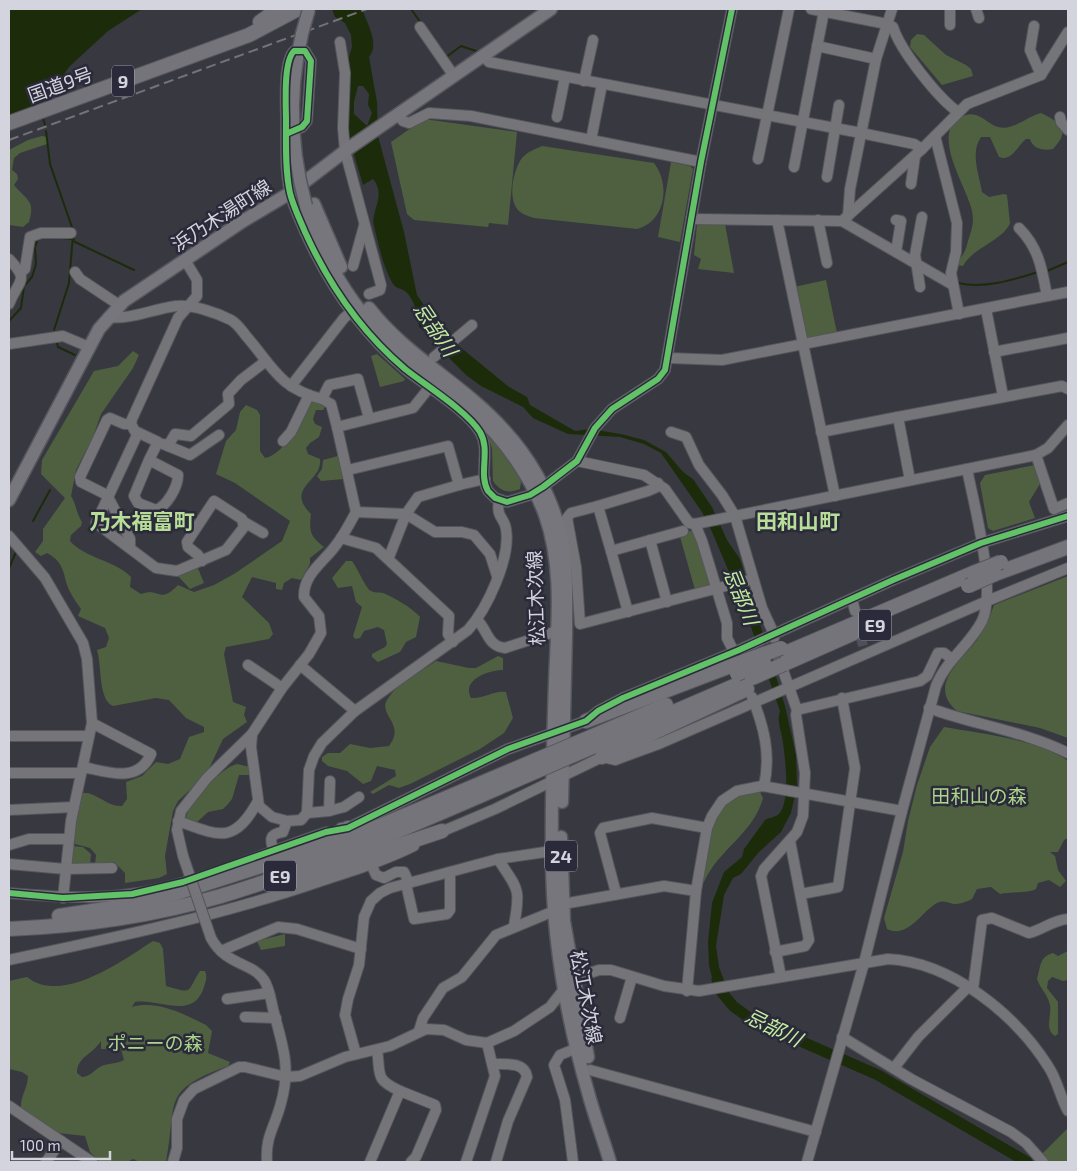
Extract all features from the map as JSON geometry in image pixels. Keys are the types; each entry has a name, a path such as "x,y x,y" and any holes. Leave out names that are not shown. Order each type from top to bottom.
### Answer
{"highway":[{"name":"国道9号","path":"237,39 278,9"},
{"name":"国道9号","path":"9,123 237,39 269,26 298,9"},
{"name":"E9","path":"9,929 95,922 165,910 220,896 346,853 575,749 738,669 783,659 844,638 971,579 1001,562 1068,538"},
{"name":"E9","path":"783,659 817,639 971,579 994,574 1068,547"},
{"path":"586,720 738,669"},
{"path":"602,757 738,669"},
{"name":"E9","path":"9,919 72,915 136,906 228,885 352,840 536,766"},
{"path":"136,906 280,860 348,828"},
{"path":"165,910 191,910 244,896 442,831"},
{"path":"9,934 45,931 95,922"}],"main road":[{"name":"松江木次線","path":"309,9 296,63 292,109 295,157 310,205 340,264 372,311 408,349 495,420 519,448 539,490 557,520 564,551 558,730 559,907"},
{"name":"松江木次線","path":"310,205 300,114 304,64 318,9"},
{"name":"浜乃木湯町線","path":"9,500 89,347 108,317 119,305 290,193 347,149 483,56 546,10"},
{"name":"松江木次線","path":"558,779 552,851 577,1048 588,1094 599,1123 610,1162"},
{"name":"松江木次線","path":"569,986 590,1070 599,1123"}],"street":[{"path":"263,21 282,9"},
{"path":"286,134 302,127 307,121 311,61 305,51 294,51 290,58 286,83 286,134 290,193 320,262 351,312 376,342 468,419 480,432 486,453 485,480 488,491 499,500 512,501 539,490 577,461 597,426 626,398 658,379 665,370 669,358 701,162 732,9"},
{"path":"758,159 789,9"},
{"path":"811,9 860,13 893,27 896,37 914,63 950,106 958,112"},
{"path":"845,218 876,59 892,9"},
{"path":"950,9 950,25"},
{"path":"794,167 824,11"},
{"path":"1034,26 1030,50 1041,75"},
{"path":"420,27 454,76"},
{"path":"845,218 918,153 966,104 1041,75 1068,32"},
{"path":"584,80 593,40"},
{"path":"340,42 346,73 343,128 364,224 381,285 380,290 369,294"},
{"path":"817,46 876,59"},
{"path":"483,56 489,62 861,132 914,144 918,153 911,184"},
{"path":"557,118 565,77"},
{"path":"591,140 602,84"},
{"path":"827,177 839,105"},
{"path":"398,114 403,121 408,122 429,113 472,116 701,162"},
{"path":"1060,117 1061,122 1068,130"},
{"path":"935,136 956,223 956,252 952,268 953,285 959,314"},
{"path":"920,287 915,261 922,216"},
{"path":"691,219 818,220 845,218 953,285"},
{"path":"778,220 835,496"},
{"path":"818,220 827,263"},
{"path":"896,250 901,221"},
{"path":"353,266 364,224"},
{"path":"1019,228 1031,240 1040,261 1047,296"},
{"path":"9,304 21,280 21,272 26,266 30,237 41,232 71,233"},
{"path":"9,259 21,272"},
{"path":"185,260 199,286 197,296 178,318 96,523 156,568 178,571 226,550 244,527 244,522"},
{"path":"75,272 80,279 112,298 119,305"},
{"path":"669,358 722,360 1068,292"},
{"path":"108,317 119,318 177,306 189,306 231,320 275,374 309,396 322,399 331,404 348,470 356,512 341,538 312,572 304,590 304,596 316,610 322,627 320,635 252,734 208,778 181,811 178,821 178,841 211,938 230,960 259,974 269,993 285,1047 286,1077 282,1102 267,1140 267,1162"},
{"path":"986,309 1004,396"},
{"path":"291,386 344,318 351,312"},
{"path":"434,357 472,325"},
{"path":"9,344 63,336 89,347"},
{"path":"994,352 1068,338"},
{"path":"168,446 175,434 191,436 224,410 229,404 228,394 241,380 266,361"},
{"path":"322,399 329,386 356,378 360,383 369,418"},
{"path":"821,432 1004,396 1062,386 1068,389"},
{"path":"338,427 413,408 429,388"},
{"path":"283,441 290,432 309,396"},
{"path":"130,548 130,539 107,495 81,482 80,473 107,420 110,418 134,428 158,442 190,456 219,435"},
{"path":"898,418 910,480"},
{"path":"577,461 632,470 644,475 658,483 675,501 689,523 697,524 1036,455 1054,442 1068,425"},
{"path":"671,432 686,437 698,465 722,495 732,516 751,579 772,635 773,646 797,710 796,715 805,774 800,828 761,876 780,977"},
{"path":"149,460 174,472 178,478 168,502 156,510 138,503 134,496 149,460 158,442"},
{"path":"348,470 448,446 459,485"},
{"path":"1036,455 1054,509 1068,503"},
{"path":"807,1162 864,963 929,708 939,678 982,622 987,601 980,543 967,469"},
{"path":"389,557 406,514 418,496 485,480"},
{"path":"580,624 576,567 567,518 571,513 655,488 658,483"},
{"path":"252,734 251,747 257,781 258,801 267,814 287,822 301,820 307,813 308,779 314,756 322,743 355,712 453,642 477,620 503,562 506,539 505,525 497,510 499,500"},
{"path":"202,561 187,545 214,501 244,522 264,533"},
{"path":"598,506 628,612"},
{"path":"356,512 406,514 435,532 462,532 474,536 490,554 498,576"},
{"path":"738,669 772,635 980,543 1068,516"},
{"path":"697,524 718,588 726,623 727,638 738,669"},
{"path":"610,550 683,531"},
{"path":"9,536 36,565 83,643 87,659 92,723 68,838 63,898"},
{"path":"341,538 376,548 389,557 449,616 448,634 453,642"},
{"path":"650,540 667,602"},
{"path":"9,960 238,907 371,864 397,854 442,831 602,757 615,760 702,726 864,650 1068,568"},
{"path":"477,620 488,639 505,648 561,629 751,579"},
{"path":"852,600 855,611"},
{"path":"797,710 920,681 927,676 937,654 944,653 952,659"},
{"path":"738,669 739,659 756,701 767,749 766,786"},
{"path":"248,665 282,688"},
{"path":"300,665 355,712"},
{"path":"801,894 838,887 855,762 842,698"},
{"path":"929,708 990,728 1038,739 1068,752"},
{"path":"9,893 63,898 98,898 161,889 326,832 348,828 500,752 586,720"},
{"path":"9,773 82,770 119,774 139,771 144,767 151,754 92,723"},
{"path":"9,736 89,736"},
{"path":"329,811 330,781"},
{"path":"687,991 696,892 707,828 716,808 730,795 746,788 766,786 902,811"},
{"path":"307,813 329,811 344,807 359,797"},
{"path":"178,821 208,832 232,832 246,821 258,801"},
{"path":"9,810 74,807"},
{"path":"616,893 600,833 603,828 652,818 707,828"},
{"path":"274,850 270,841 271,836 282,832 287,822"},
{"path":"9,845 29,839 68,838"},
{"path":"775,952 805,946 808,943 801,894 790,841"},
{"path":"356,1054 345,1015 359,965 364,917 368,905 380,893 407,883 498,859 552,851"},
{"path":"498,859 518,893 514,926"},
{"path":"9,864 65,869 112,868"},
{"path":"371,864 376,875 384,878 396,872 404,872 414,920 447,914 450,910 450,872"},
{"path":"419,1031 423,1018 443,988 462,977 496,935 559,907 616,893 664,886 696,892"},
{"path":"894,1068 918,1036 971,988 982,920 992,918 1029,933 1051,922 1068,919"},
{"path":"221,951 278,927 297,929 361,949"},
{"path":"173,1162 177,1148 176,1119 184,1100 194,1089 238,1067 245,1066 286,1077 300,1076 356,1054 390,1046 426,1029 444,1030 466,1040 487,1043 514,1032 550,1007 569,986 587,974 600,970 611,970 687,991 708,990 888,959 904,960 918,964 971,988 1002,1013 1040,1055 1058,1084 1068,1111"},
{"path":"620,1018 632,977"},
{"path":"227,999 269,993"},
{"path":"245,1017 276,1018"},
{"path":"842,1038 1011,1132 1026,1143 1043,1162"},
{"path":"466,1162 495,1076 494,1064 487,1043"},
{"path":"574,1162 568,1112 554,1066 560,1055 577,1048"},
{"path":"377,1050 382,1080 385,1084 436,1105 436,1110 416,1157 411,1162"},
{"path":"494,1064 520,1066 525,1070 527,1077 508,1121 496,1162"},
{"path":"590,1070 816,1132"},
{"path":"370,1162 400,1091"},
{"path":"9,1106 92,1162"},
{"path":"46,1162 61,1141"}],"green space":[{"path":"917,34 924,35 946,55 966,65 971,69 973,76 942,85 910,47 911,40"},
{"path":"1041,113 1054,120 1061,128 1062,137 1053,149 1039,148 1033,145 1030,139 1026,139 1011,155 1004,158 999,157 990,137 981,137 976,150 976,157 982,192 989,197 1007,195 1010,223 1007,229 973,254 963,266 957,265 957,261 965,252 972,229 973,216 969,201 953,163 949,137 951,126 959,118 971,114 993,125 1004,128"},
{"path":"424,119 517,132 508,225 489,223 488,227 414,220 407,214 391,142"},
{"path":"42,136 47,137 47,144 20,153 14,158 12,170 17,174 18,179 14,185 29,201 31,215 29,222 23,227 9,225 9,150 28,140"},
{"path":"542,146 654,163 662,182 662,202 659,211 654,219 637,229 534,218 522,214 515,206 512,193 516,170 524,156"},
{"path":"671,162 690,166 693,169 680,242 658,237"},
{"path":"697,224 725,224 734,273 698,269 701,259 694,255"},
{"path":"826,280 837,333 806,338 794,287"},
{"path":"133,351 139,355 133,368 101,414 93,437 76,470 71,496 82,522 81,526 71,535 70,541 84,552 124,571 131,577 130,587 141,594 152,592 163,595 172,591 178,585 194,592 214,585 234,574 282,541 290,521 235,483 216,474 226,441 236,430 240,412 246,405 257,410 260,415 260,451 265,458 273,455 280,450 292,434 310,399 324,404 325,407 323,410 316,410 313,419 315,424 322,427 319,437 306,448 308,454 320,459 319,467 316,474 306,485 301,497 311,514 310,525 313,536 324,547 310,558 310,564 301,580 292,578 284,583 282,590 276,589 276,583 252,577 242,597 269,623 273,634 269,639 226,647 224,654 233,702 246,707 244,715 247,722 223,739 206,775 178,801 173,811 165,856 167,874 159,878 125,883 125,873 114,862 95,864 96,855 90,848 75,844 74,825 81,793 91,794 116,806 122,806 127,799 126,782 142,776 156,762 168,764 180,759 189,737 204,732 204,727 186,718 169,700 156,698 113,706 108,702 101,681 97,650 106,647 109,638 105,628 78,616 81,609 68,588 59,563 47,553 41,556 35,552 43,541 43,529 65,498 41,474 42,460 94,371 118,366"},
{"path":"377,354 405,379 404,381 380,387 371,356"},
{"path":"485,430 519,475 520,489 505,491 493,481 492,448"},
{"path":"338,456 344,479 321,481 317,476 322,469 323,460"},
{"path":"1035,465 1041,482 1029,502 1035,518 993,531 988,528 980,483 985,475"},
{"path":"695,530 711,586 695,590 679,533"},
{"path":"346,561 352,561 371,591 393,597 408,606 420,617 416,637 406,642 400,652 378,662 372,657 372,654 387,644 384,630 378,627 364,631 360,638 355,639 353,636 362,607 356,602 352,586 338,588 332,578"},
{"path":"197,566 204,583 190,589 177,575"},
{"path":"1068,576 1068,738 1040,728 957,711 949,702 945,692 946,683 956,665 980,636 994,605"},
{"path":"498,656 503,658 503,670 478,677 473,681 469,691 471,698 497,692 506,692 513,718 504,733 480,749 410,784 399,788 389,785 373,794 370,792 396,776 395,770 377,766 371,781 363,784 347,771 328,766 322,761 322,757 328,753 340,753 350,744 370,748 389,746 395,732 386,710 387,700 402,683 436,661 476,668"},
{"name":"田和山の森","path":"944,727 1009,738 1042,748 1068,761 1068,838 1064,840 1058,852 1050,852 1055,856 1058,870 1066,881 1060,887 1049,880 1038,883 1036,889 1024,892 1000,894 991,887 977,889 972,899 964,902 958,904 937,903 908,928 895,931 887,929 884,918 903,852 917,785 930,747"},
{"path":"237,764 250,767 251,775 239,775 232,799 228,804 223,809 208,812 196,823 190,822 186,818 188,811 199,795 223,771"},
{"path":"759,790 763,798 752,821 718,860 704,882 702,882 710,834 720,811 727,802 737,795"},
{"path":"72,846 83,847 91,854 90,866 71,864"},
{"path":"285,934 285,946 261,950 257,941"},
{"name":"ポニーの森","path":"153,941 160,943 163,949 166,986 185,991 188,990 200,971 205,971 206,978 203,990 198,999 191,1004 173,1006 135,1002 132,1007 151,1005 170,1009 206,1025 212,1031 208,1053 230,1062 228,1066 191,1083 181,1092 173,1112 166,1162 140,1162 133,1159 127,1162 100,1162 90,1152 85,1136 58,1133 21,1109 28,1076 22,1072 9,1069 9,981 27,977 41,984 57,986 74,983 109,969","holes":["101,1041 101,1049 121,1049 124,1060 104,1065 85,1077 77,1073 79,1063"]},
{"path":"1068,951 1068,980 1063,981 1052,977 1048,981 1047,988 1058,1002 1058,1034 1055,1036 1049,1026 1049,1001 1037,979 1041,963 1045,957 1053,953 1058,956"},
{"path":"1068,1128 1068,1162 1048,1162 1042,1154"}],"water":[{"path":"9,9 142,9 108,31 69,67 43,105 9,119"},
{"path":"332,9 362,9 369,27 373,40 372,52 369,57 377,102 378,136 404,232 417,295 443,333 509,387 527,397 530,405 575,431 590,429 621,434 644,440 666,452 683,472 693,479 712,507 727,540 740,559 785,706 796,755 797,786 791,813 781,832 759,852 741,874 733,878 724,895 716,946 719,967 728,991 716,994 709,965 708,942 712,903 724,872 742,857 744,849 765,820 779,814 783,808 786,788 784,754 779,721 780,711 744,607 702,512 661,453 644,444 620,437 568,434 533,418 523,407 481,386 466,375 437,346 428,333 419,327 412,299 404,291 394,286 387,271 373,220 378,197 377,185 373,179 363,185 348,134 350,77 348,60 352,47 351,35 345,23 335,17","holes":["358,86 363,86 369,94 368,105 372,113 367,126 354,114 354,102"]}],"waterway":[{"path":"411,9 421,23"},
{"path":"445,58 461,46 479,52"},
{"path":"43,118 45,125"},
{"path":"46,131 50,164 73,230"},
{"path":"54,330 69,283 73,235"},
{"path":"62,238 74,239"},
{"path":"9,321 21,308 24,286 32,277 36,264 35,247 38,239"},
{"path":"73,241 134,270"},
{"path":"1047,271 1068,262"},
{"path":"958,283 968,285 988,284 1009,281 1038,272"},
{"path":"57,343 58,347 75,355"},
{"path":"33,521 50,490"},
{"path":"9,568 16,552"},
{"name":"忌部川","path":"717,979 719,989 733,1006 752,1020 878,1075 1027,1162"}],"tunnel":[{"path":"857,622 863,646"}],"railway":[{"path":"9,140 367,9"}],"cycle path":[{"path":"286,134 302,127 307,121 311,61 305,51 294,51 290,57 286,95 286,157 288,185 305,232 335,289 360,323 405,369 466,416 480,432 484,447 485,484 488,491 495,498 507,502 530,495 577,461 595,428 612,409 658,379 665,370 701,162 732,9"},
{"path":"9,893 63,898 132,894 183,882 326,832 348,828 508,749 586,721 598,711 623,698 739,650 893,580 981,543 1068,516"}],"district":[{"name":"乃木福富町","path":"142,520"},
{"name":"田和山町","path":"798,520"}]}
